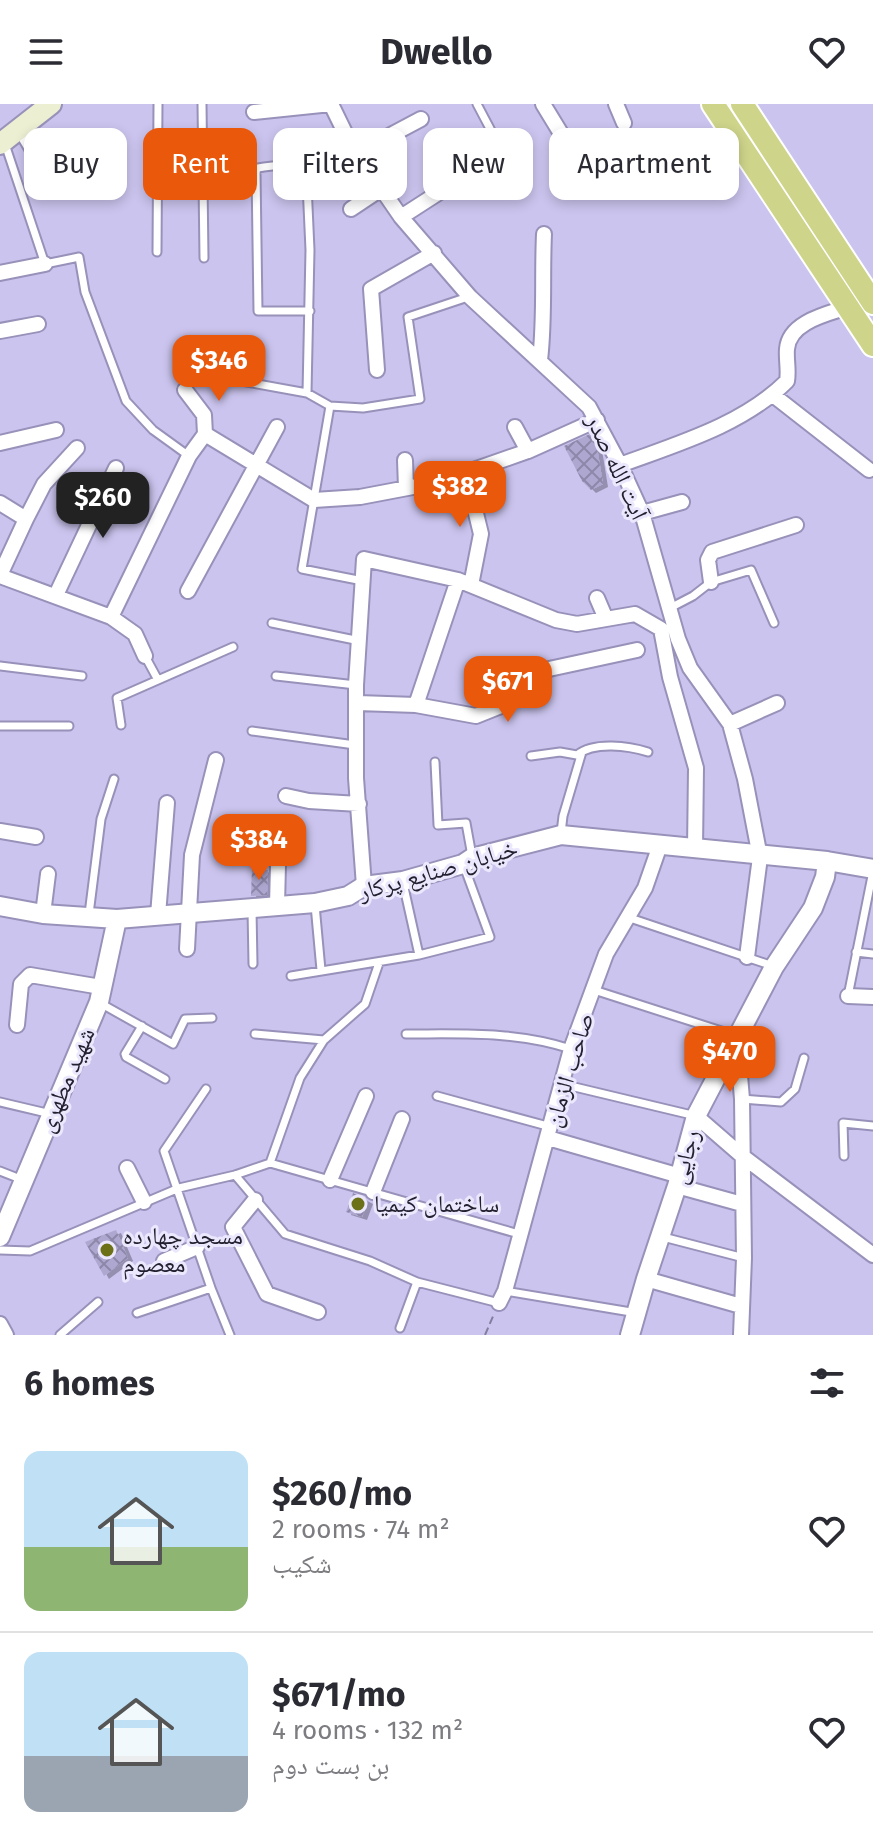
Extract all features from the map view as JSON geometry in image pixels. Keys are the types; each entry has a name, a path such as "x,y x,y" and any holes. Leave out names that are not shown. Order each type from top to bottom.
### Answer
{"highway":[{"path":"713,104 873,345"},
{"path":"742,104 871,300 848,307"}],"main road":[{"path":"6,135 29,104"},
{"path":"6,135 51,104"}],"street":[{"path":"254,112 331,104"},
{"name":"آیت الله صدر","path":"331,104 344,128"},
{"path":"543,104 558,128"},
{"path":"616,104 624,123"},
{"path":"400,128 421,119"},
{"path":"6,135 24,147"},
{"path":"351,209 364,200"},
{"name":"آیت الله صدر","path":"389,200 470,297 589,407 620,465 642,513 668,609 690,668 730,724 745,779 760,857 747,957"},
{"path":"401,217 427,200"},
{"path":"540,360 544,234"},
{"path":"377,370 371,289 434,253"},
{"path":"0,273 45,264"},
{"path":"620,465 695,437 773,395 787,381 787,344 792,335 815,319 848,307"},
{"path":"0,331 38,324"},
{"path":"111,617 189,456 205,434 204,415 185,390"},
{"path":"773,395 869,470"},
{"path":"205,434 314,500 360,497 439,482 528,451 597,420"},
{"path":"188,591 277,427"},
{"path":"515,427 528,451"},
{"path":"0,443 56,430"},
{"path":"77,448 44,484 0,575 111,617 135,634 145,656"},
{"path":"405,460 406,488"},
{"path":"56,595 116,468"},
{"path":"416,705 481,534 466,472"},
{"path":"642,513 682,502"},
{"path":"0,503 26,519"},
{"path":"711,582 708,560 712,552 796,525"},
{"path":"364,886 356,685 364,559 464,582 556,620 577,624 635,614 661,629 670,677 696,768 695,849"},
{"path":"597,598 606,619"},
{"path":"358,703 416,705 476,716 487,714 513,697 512,677 637,650"},
{"path":"730,724 777,703"},
{"path":"187,949 192,855 216,760"},
{"path":"286,796 309,801 359,804"},
{"path":"158,915 167,803"},
{"path":"0,831 36,837"},
{"name":"خیابان صنایع پرکار","path":"0,906 43,914 117,919 315,903 348,896 364,886 403,881 561,835 760,857 827,861 873,870"},
{"path":"275,845 277,906"},
{"name":"صاحب الزمان","path":"502,1297 571,1049 606,954 645,888 660,845"},
{"name":"رجایی","path":"630,1335 696,1116 774,967 813,908 825,877 827,861"},
{"path":"43,914 48,874"},
{"name":"شهید مطهری","path":"1,1231 53,1115 100,994 117,919"},
{"path":"17,1025 21,984 30,975 100,994"},
{"path":"848,996 873,997"},
{"path":"737,1036 742,1099 744,1258 741,1335"},
{"path":"330,1180 366,1096"},
{"path":"696,1116 741,1155 873,1255"},
{"path":"373,1192 402,1119"},
{"path":"550,1132 742,1204"},
{"path":"127,1168 144,1202"},
{"path":"255,1200 233,1227 267,1294 318,1312"},
{"path":"164,1261 197,1247"},
{"path":"646,1279 741,1306"},
{"path":"0,1324 6,1335"}],"lane":[{"path":"157,252 158,104"},
{"path":"202,104 204,258"},
{"path":"477,104 490,128"},
{"path":"6,135 45,264 79,257 85,292 126,401 153,430 189,456"},
{"path":"273,166 258,168 256,172 257,308 262,312 310,311"},
{"path":"307,393 310,311 308,200"},
{"path":"230,379 307,393 330,406 363,408 420,399 408,317 470,297"},
{"path":"330,406 302,569 363,581"},
{"path":"668,609 711,582 751,570 774,623"},
{"path":"272,623 360,641"},
{"path":"121,725 117,698 233,647"},
{"path":"145,656 158,680"},
{"path":"0,666 82,676"},
{"path":"276,676 356,685"},
{"path":"0,726 69,726"},
{"path":"252,731 358,745"},
{"path":"531,756 560,752 577,755 583,751 624,745 648,752"},
{"path":"561,835 563,816 583,751"},
{"path":"291,976 379,963 490,937 468,861 466,823 438,825 435,762"},
{"path":"89,917 101,819 114,779"},
{"path":"848,996 873,870"},
{"path":"403,881 419,955"},
{"path":"315,903 321,970"},
{"path":"251,908 253,964"},
{"path":"627,917 774,967"},
{"path":"856,952 873,954"},
{"path":"270,1163 300,1078 324,1040 365,1004 379,963"},
{"path":"594,990 737,1036"},
{"path":"100,994 142,1026 173,1044 185,1019 212,1018"},
{"path":"142,1026 126,1057 165,1079"},
{"path":"255,1034 324,1040"},
{"path":"406,1034 537,1038 571,1049"},
{"path":"742,1099 781,1102 795,1089 804,1058"},
{"path":"562,1084 696,1116"},
{"path":"206,1089 164,1151 230,1335"},
{"path":"437,1096 550,1132"},
{"path":"0,1102 53,1115"},
{"path":"844,1156 843,1123 873,1126"},
{"path":"0,1250 30,1251 179,1188 270,1163 519,1234"},
{"path":"0,1171 23,1180"},
{"path":"235,1175 285,1234 370,1261 417,1282 502,1297 638,1313"},
{"path":"661,1237 744,1258"},
{"path":"400,1328 417,1282"},
{"path":"137,1313 211,1288"},
{"path":"60,1335 98,1302"}],"path":[{"path":"485,1335 502,1297"}],"building":[{"path":"590,434 596,441 603,484 591,490 582,481 564,446"},
{"path":"252,868 268,870 267,895 251,896"},
{"name":"ساختمان کیمیا","path":"353,1193 368,1201 362,1217 346,1212"},
{"name":"مسجد چهارده معصوم","path":"116,1230 128,1258 104,1276 85,1242"}],"place":[{"name":"ساختمان کیمیا","path":"358,1204"},
{"name":"مسجد چهارده معصوم","path":"107,1250"}]}
